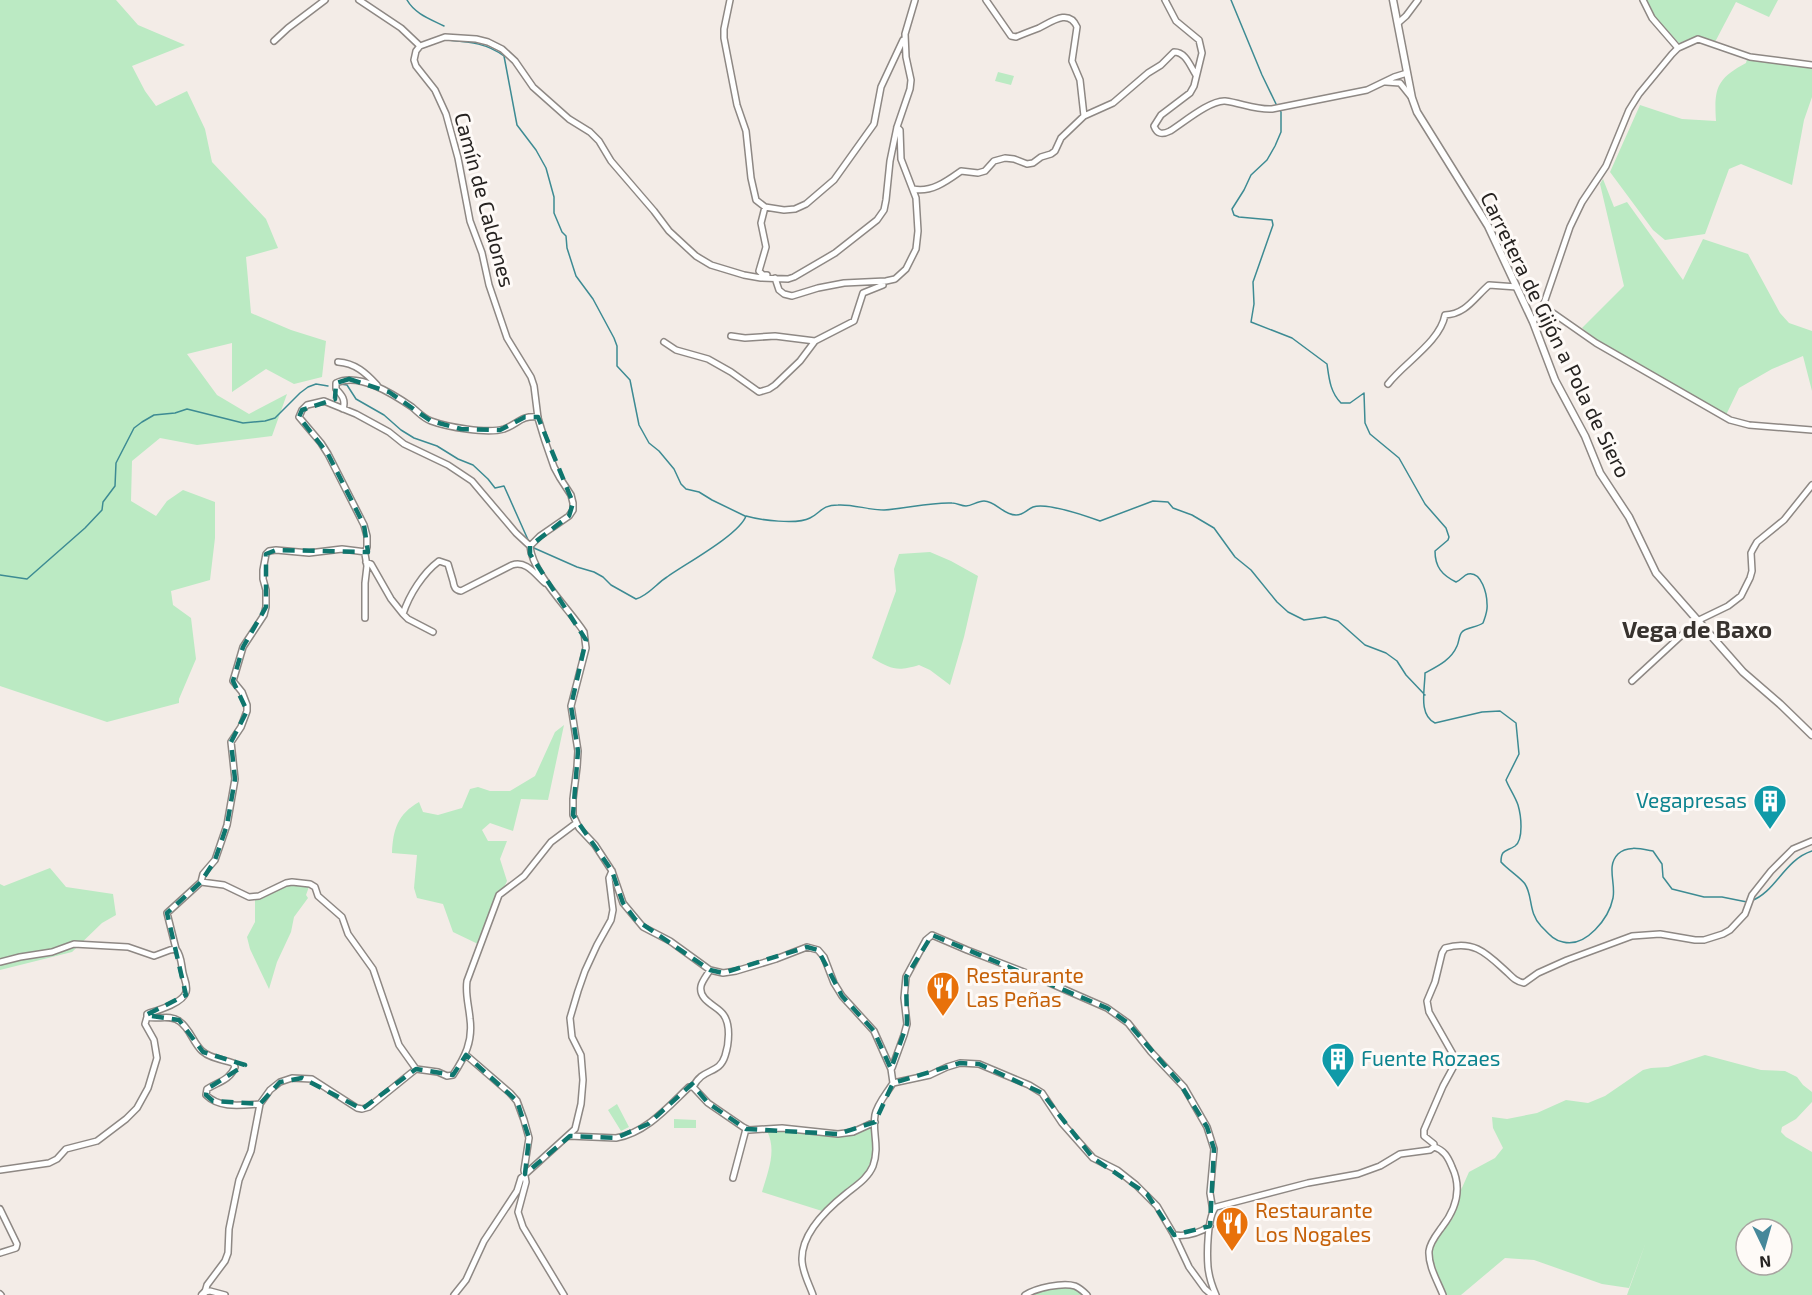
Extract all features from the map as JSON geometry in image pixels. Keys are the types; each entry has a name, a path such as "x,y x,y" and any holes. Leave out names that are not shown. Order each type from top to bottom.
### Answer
{"street":[{"path":"274,41 324,0"},
{"path":"358,0 414,38 420,46 445,37 476,39 502,49 515,61 533,87 568,119 590,132 599,141 611,161 669,231 696,256 711,265 760,278 788,279 794,277 835,253 877,220 884,210 890,161 911,80 906,57 905,34"},
{"path":"730,0 724,29 726,49 737,105 748,140 751,178 756,200 765,207 784,210 806,204 834,180 874,124 881,87 898,52 915,0"},
{"path":"986,0 1011,36 1016,37 1060,17 1069,18 1075,22 1077,27 1072,62 1080,80 1084,116"},
{"path":"1165,0 1176,21 1194,35 1202,46 1194,86 1190,93 1155,121 1156,131 1165,134 1220,101 1272,110 1367,90 1408,75"},
{"name":"Carretera de Gijón a Pola de Siero","path":"1393,0 1412,98 1417,112 1488,226 1533,322 1555,380 1585,436 1600,473 1629,517 1656,573 1743,672 1812,735"},
{"path":"1398,23 1418,0"},
{"path":"1643,0 1652,18 1678,48"},
{"path":"1533,322 1543,306 1570,227 1582,202 1606,166 1629,110 1678,48 1698,39 1750,57 1812,65"},
{"name":"Camín de Caldones","path":"420,46 414,60 416,66 435,90 446,114 458,158 470,222 482,252 489,285 507,338 524,364 534,386 538,417 554,467 572,495 573,510 530,546"},
{"path":"913,189 925,191 942,184 962,171 978,173 985,171 996,160 1005,158 1027,164 1033,163 1055,151 1061,138 1084,116 1113,103 1174,52 1181,52 1185,56 1196,75"},
{"path":"1400,83 1408,75"},
{"path":"1384,82 1400,83 1412,98"},
{"path":"664,342 675,350 708,359 759,392 775,385 800,361 815,341 854,321 863,293 895,279 906,269 918,242 917,205 903,164 900,130 897,128"},
{"path":"917,205 925,191"},
{"path":"765,207 761,223 766,247 759,271 776,278 779,290 784,294 792,296 844,283 877,283 895,279"},
{"path":"1388,384 1436,334 1445,315 1459,313 1489,285 1517,287"},
{"path":"1543,306 1596,343 1730,420 1749,425 1812,430"},
{"path":"731,336 745,338 775,336 815,341"},
{"path":"338,362 347,362 364,372 380,388"},
{"path":"343,409 345,404 343,396 336,389 336,382 349,379 389,392 431,421 461,429 500,430 525,417 538,417"},
{"path":"365,618 367,536 328,454 299,417 307,405 324,401 389,432 404,444 460,472 479,489 512,529 530,546 533,561 584,632 586,648 571,706 578,751 573,815 575,824 595,845 612,871 623,903 643,927 670,941 710,970 723,973 776,959 807,947 818,950 824,957 834,983 842,996 874,1031 891,1069 893,1083 877,1108 876,1152 868,1175 824,1213 804,1246 802,1263 813,1295"},
{"path":"1632,681 1697,621 1728,606 1741,596 1752,571 1751,553 1753,549 1784,520 1812,485"},
{"path":"0,1170 49,1163 57,1159 66,1149 97,1141 137,1108 148,1088 158,1059 154,1040 145,1024 147,1014 174,1003 186,992 181,960 167,913 201,882 203,874 215,860 227,825 235,779 231,742 241,727 247,711 242,693 233,681 243,647 264,615 266,590 262,570 266,554 276,550 309,553 342,549 366,552"},
{"path":"403,614 413,591 439,561 448,564 454,586 462,591 512,565 521,563 551,588"},
{"path":"366,562 371,564 391,599 403,614 433,632"},
{"path":"201,882 224,885 249,897 259,896 285,883 310,884 315,887 318,896 342,917 348,934 373,969 394,1034 406,1057 416,1069 451,1076 466,1056 471,1034 466,987 499,895 524,876 551,842 575,824"},
{"path":"1443,1295 1430,1262 1429,1250 1435,1236 1450,1215 1457,1191 1456,1178 1447,1156 1442,1150 1434,1147 1434,1144 1425,1136 1424,1130 1455,1064 1454,1056 1429,1012 1427,1001 1445,948 1458,946 1478,948 1515,980 1524,983 1538,973 1567,960 1632,936 1660,934 1695,940 1711,939 1730,930 1745,914 1751,897 1771,871 1793,849 1812,841"},
{"path":"454,1295 466,1280 490,1231 514,1196 519,1182 551,1149 575,1129 583,1080 581,1055 572,1037 570,1018 585,971 611,920 613,910 609,878 612,871"},
{"path":"891,1069 907,1024 904,999 906,976 926,940 932,934 1107,1008 1128,1023 1184,1087 1208,1127 1214,1149 1210,1193 1213,1210 1208,1268 1214,1295"},
{"path":"0,962 52,952 74,944 128,946 154,956 176,949"},
{"path":"569,1136 623,1137 656,1119 689,1087 693,1087 702,1074 723,1063 728,1047 728,1025 724,1015 704,998 701,992 701,986 710,970"},
{"path":"147,1017 179,1020 203,1052 216,1059 233,1063 235,1067 230,1075 222,1082 207,1089 208,1098 231,1105 260,1104"},
{"path":"466,1056 510,1093 517,1101 525,1120 529,1138 525,1164 526,1182 518,1215 564,1295"},
{"path":"893,1083 930,1075 947,1066 960,1063 980,1064 1042,1093 1062,1124 1093,1158 1117,1170 1147,1194 1174,1235 1189,1267 1205,1289 1214,1295"},
{"path":"203,1293 228,1253 229,1229 239,1180 251,1151 260,1104 270,1089 292,1078 312,1079 362,1110 369,1107 416,1069"},
{"path":"693,1087 708,1103 746,1129 791,1129 838,1134 853,1132 875,1122"},
{"path":"733,1178 746,1129"},
{"path":"1213,1210 1221,1205 1308,1183 1358,1174 1380,1166 1400,1154 1430,1150 1434,1147"},
{"path":"0,1209 17,1244 16,1248 0,1253"},
{"path":"1174,1235 1195,1233 1210,1226"},
{"path":"1025,1295 1040,1288 1074,1285 1088,1295"},
{"path":"203,1293 210,1291 225,1295"}],"highlighted area":[{"path":"349,379 389,392 431,421 461,429 500,430 525,417 538,417 573,503 569,516 530,546 530,554 586,640 571,706 578,751 573,815 612,871 623,903 635,919 710,970 723,973 807,947 818,950 842,996 874,1031 891,1069 907,1024 906,977 932,935 1107,1008 1128,1023 1179,1082 1207,1127 1214,1149 1210,1226 1174,1235 1147,1194 1093,1158 1042,1093 979,1064 960,1063 893,1083 875,1122 838,1134 746,1129 708,1103 692,1084 648,1124 616,1138 570,1136 525,1174 529,1138 517,1101 466,1055 453,1075 416,1069 362,1109 302,1078 280,1082 260,1104 213,1101 206,1095 207,1089 245,1065 203,1052 179,1020 146,1015 186,995 167,913 201,882 215,860 227,825 235,779 231,742 247,711 233,681 243,647 266,607 266,554 276,550 368,552 364,525 328,454 299,417 302,410 335,399 336,383"}],"green space":[{"path":"0,0 116,0 138,25 185,45 132,66 156,106 187,91 205,129 212,162 266,219 278,248 246,257 251,313 291,330 326,341 322,377 294,384 266,369 232,392 232,343 187,354 217,395 249,414 287,394 272,436 197,445 160,438 132,461 131,501 156,516 167,501 183,490 215,502 215,538 210,580 171,591 173,605 191,618 196,659 179,703 107,722 0,686"},
{"path":"1646,0 1778,0 1769,17 1736,2 1715,42 1697,36 1679,43 1654,16"},
{"path":"1747,59 1812,67 1812,97 1804,120 1792,185 1741,164 1729,169 1705,234 1665,240 1653,230 1610,172 1640,105 1682,119 1716,121 1719,86 1728,74 1746,63"},
{"path":"998,72 1014,76 1011,85 995,81"},
{"path":"1603,179 1614,207 1627,202 1683,280 1703,239 1748,254 1780,313 1789,323 1812,331 1812,391 1803,356 1772,369 1739,388 1726,415 1601,343 1582,328 1624,286 1600,184"},
{"path":"930,552 978,576 950,685 919,665 894,668 872,658 896,591 894,569 899,554"},
{"path":"564,725 548,800 521,799 513,831 490,823 482,830 488,841 507,841 500,859 507,881 478,944 453,932 443,904 417,898 414,888 417,855 392,853 395,829 401,817 419,802 423,812 438,815 462,808 470,789 478,787 490,791 510,791 535,776 555,732"},
{"path":"50,868 66,887 113,894 116,915 102,923 72,952 0,970 0,884 4,886"},
{"path":"286,883 310,884 306,895 308,898 294,917 291,932 277,962 269,989 250,949 247,937 255,922 255,897"},
{"path":"1705,1055 1761,1070 1785,1071 1797,1077 1812,1092 1812,1102 1796,1119 1782,1127 1781,1132 1812,1152 1812,1295 1627,1295 1646,1242 1629,1288 1602,1284 1534,1260 1505,1258 1461,1295 1445,1295 1431,1250 1437,1238 1453,1218 1469,1172 1495,1158 1503,1148 1493,1128 1492,1117 1507,1119 1537,1113 1566,1100 1588,1103 1605,1096 1643,1070 1668,1067"},
{"path":"617,1104 629,1127 621,1131 608,1110"},
{"path":"674,1119 696,1120 696,1128 674,1128"},
{"path":"867,1127 872,1128 874,1133 871,1162 861,1179 822,1211 762,1192 771,1154 767,1131 842,1136 851,1135"},
{"path":"1068,1285 1087,1295 1034,1295 1040,1288"}],"waterway":[{"path":"407,0 419,13 444,26"},
{"path":"1231,0 1277,106"},
{"path":"448,40 484,46 504,56 517,125 546,168 554,197 554,213 566,236 567,248 576,276 593,299 614,338 617,346 617,366 630,380 639,425 649,443 674,469 686,489 699,492 745,516"},
{"path":"1280,110 1281,132 1275,146 1267,160 1251,175 1232,209 1234,215 1239,217 1272,220 1273,225 1253,282 1254,304 1251,322 1292,338 1327,364 1332,390 1341,403 1350,403 1364,393 1365,423 1370,434 1399,458 1425,504 1446,528 1448,540 1435,551 1436,562 1440,570 1456,582 1473,574 1483,584 1487,607 1483,623 1461,633 1451,655 1425,673 1424,708 1426,714 1435,723 1482,712 1500,711 1516,723 1519,754 1506,780 1518,805 1521,833 1518,843 1503,853 1501,862 1525,884 1537,921 1553,938 1563,942 1572,943 1588,936 1607,914 1614,892 1612,869 1614,859 1626,849 1653,851 1662,864 1663,877 1672,889 1704,897 1722,897 1747,902"},
{"path":"0,575 27,579 85,528 102,510 103,502 115,486 116,463 134,428 154,415 187,409 243,423 265,421 275,418 308,387 316,384 328,386"},
{"path":"340,384 347,385 356,399 384,415 401,430 473,465 495,488 504,486 529,542"},
{"path":"534,548 594,572 636,599 723,540 741,524 746,516 796,521 810,518 832,505 884,510 943,503 966,506 984,501 1016,515 1033,507 1047,506 1100,521 1153,501 1168,502 1173,508 1192,515 1214,528 1235,557 1251,570 1288,612 1304,620 1325,617 1338,621 1365,645 1386,653 1397,661 1406,675 1425,695"},
{"path":"1751,901 1767,891 1794,861 1812,851"}],"place":[{"name":"Vegapresas","path":"1770,830"},
{"name":"Restaurante Las Peñas","path":"943,1017"},
{"name":"Fuente Rozaes","path":"1338,1088"},
{"name":"Restaurante Los Nogales","path":"1232,1252"}],"district":[{"name":"Vega de Baxo","path":"1697,630"}]}
